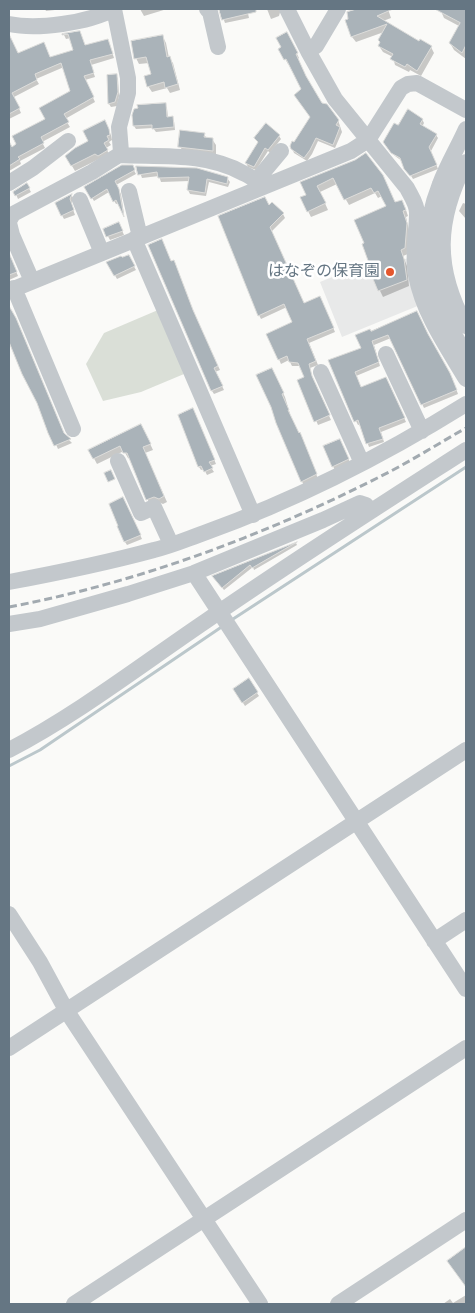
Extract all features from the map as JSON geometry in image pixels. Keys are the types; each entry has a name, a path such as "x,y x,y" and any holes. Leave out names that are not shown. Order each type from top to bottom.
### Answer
{"street":[{"path":"9,24 22,27 70,22 94,18 114,9 128,78 128,92 119,127 121,152 119,155"},
{"path":"207,9 210,12 218,47"},
{"path":"288,9 308,51 335,99 407,188 414,200 417,212 414,246 416,275 435,327 466,379"},
{"path":"308,51 316,46 338,9"},
{"path":"73,429 12,290 137,238 258,184 351,150 368,140 401,88 408,84 417,83 466,110"},
{"path":"466,129 440,184 431,210 426,244 428,268 433,291 466,354"},
{"path":"9,183 33,168 68,141"},
{"path":"258,184 281,151"},
{"path":"32,281 12,235 10,216 92,172 119,155 201,158 230,166 258,184"},
{"path":"466,162 453,190 444,222 442,255 446,281 458,312 466,326"},
{"path":"128,191 137,238 253,515"},
{"path":"80,200 102,253"},
{"path":"386,354 422,432"},
{"path":"321,372 362,463"},
{"path":"9,582 155,550 253,515 422,432 466,404"},
{"path":"9,750 45,731 224,618 371,511 466,450"},
{"path":"118,461 141,513 154,508 170,544"},
{"path":"9,624 40,619 194,573 324,520 360,503 366,505 371,511"},
{"path":"194,573 466,990"},
{"path":"9,1048 466,750"},
{"path":"9,914 40,962 66,1010 260,1304"},
{"path":"434,941 466,920"},
{"path":"74,1304 466,1048"},
{"path":"338,1304 466,1220"}],"shaded area":[{"path":"408,258 420,305 342,337 320,282 362,265 366,274"},
{"path":"158,310 184,374 141,392 103,401 86,364 104,333"}],"building":[{"path":"219,9 256,9 256,12 222,20"},
{"path":"357,9 393,9 377,16 419,41 420,39 432,46 417,71 407,64 405,67 390,59 393,54 378,46 380,42 378,40 387,24 351,37 345,20 348,19 347,12"},
{"path":"435,9 466,9 466,45 462,53 449,43 460,23"},
{"path":"80,31 85,45 108,39 113,54 90,60 94,73 84,76 94,97 64,114 69,122 41,137 44,143 18,157 20,159 9,166 9,141 12,147 16,144 12,136 45,119 39,108 70,91 61,63 35,74 37,80 12,93 20,108 9,114 9,34 18,53 44,42 50,57 73,50 68,34 62,34"},
{"path":"287,32 298,53 296,54 306,76 322,103 327,104 339,120 336,125 340,127 333,145 316,138 304,158 291,149 290,146 310,117 294,95 301,89 286,59 284,60 278,49 281,47 276,38"},
{"path":"163,35 167,57 170,56 178,84 165,88 164,82 147,87 144,76 151,74 146,57 134,59 131,41"},
{"path":"117,74 118,92 115,102 108,104 107,75"},
{"path":"166,103 167,117 173,116 174,127 152,129 152,125 133,126 132,115 134,109 138,108 137,105"},
{"path":"408,109 423,119 420,124 437,134 429,147 437,165 410,176 404,169 400,158 391,153 383,142 394,123 398,125"},
{"path":"105,120 110,135 107,136 109,140 104,143 108,150 98,156 95,154 71,166 65,156 88,141 83,131"},
{"path":"266,123 280,135 268,150 265,148 254,167 245,163 258,142 254,138"},
{"path":"180,130 205,133 204,137 213,138 213,151 178,147"},
{"path":"366,153 383,175 395,202 402,200 406,210 403,211 407,223 405,248 401,250 407,280 378,291 368,267 370,266 362,244 364,243 354,220 386,206 378,191 374,193 371,188 344,200 333,178 317,186 326,203 307,212 300,197 306,195 300,182 355,160"},
{"path":"122,165 133,165 135,170 115,181 119,189 124,217 116,200 113,202 107,189 91,199 84,187"},
{"path":"136,166 197,168 228,177 227,184 207,179 205,193 187,190 189,177 158,178 157,172 138,175"},
{"path":"27,183 30,188 15,196 13,192"},
{"path":"72,194 70,199 74,210 61,216 55,203"},
{"path":"265,197 269,205 272,202 284,213 270,227 304,303 320,296 334,328 307,339 316,361 309,364 312,376 330,415 314,422 297,380 304,377 298,363 289,362 287,356 278,360 266,334 292,322 284,304 258,316 218,216"},
{"path":"119,222 123,231 106,237 103,229"},
{"path":"162,239 171,261 174,260 193,310 218,366 214,368 223,386 211,391 148,245"},
{"path":"9,253 17,272 9,275"},
{"path":"129,255 135,266 114,276 106,262"},
{"path":"9,306 16,318 64,433 71,439 54,446 9,342"},
{"path":"417,311 457,390 421,405 388,335 372,341 379,362 355,372 361,387 386,377 405,418 379,428 383,439 366,444 358,420 354,422 328,360 361,348 355,335 370,329 371,331"},
{"path":"272,368 284,393 282,394 288,410 300,432 317,474 301,482 256,375"},
{"path":"193,408 215,460 209,462 213,468 204,472 201,466 198,467 178,415"},
{"path":"141,424 151,444 143,447 164,496 159,499 154,497 146,500 127,453 123,453 120,446 93,459 88,450"},
{"path":"340,439 349,459 332,467 323,446"},
{"path":"111,470 115,479 108,482 104,473"},
{"path":"123,497 141,535 124,542 109,504"},
{"path":"297,542 252,568 250,565 222,588 212,576"},
{"path":"249,678 258,692 242,703 233,689"},
{"path":"466,1247 466,1287 447,1261"}],"waterway":[{"path":"230,621 466,467"},
{"path":"9,766 40,750 223,626"}],"railway":[{"path":"9,607 108,584 204,553 252,535 346,494 410,461 466,428"}],"place":[{"name":"はなぞの保育園","path":"390,272"}]}
